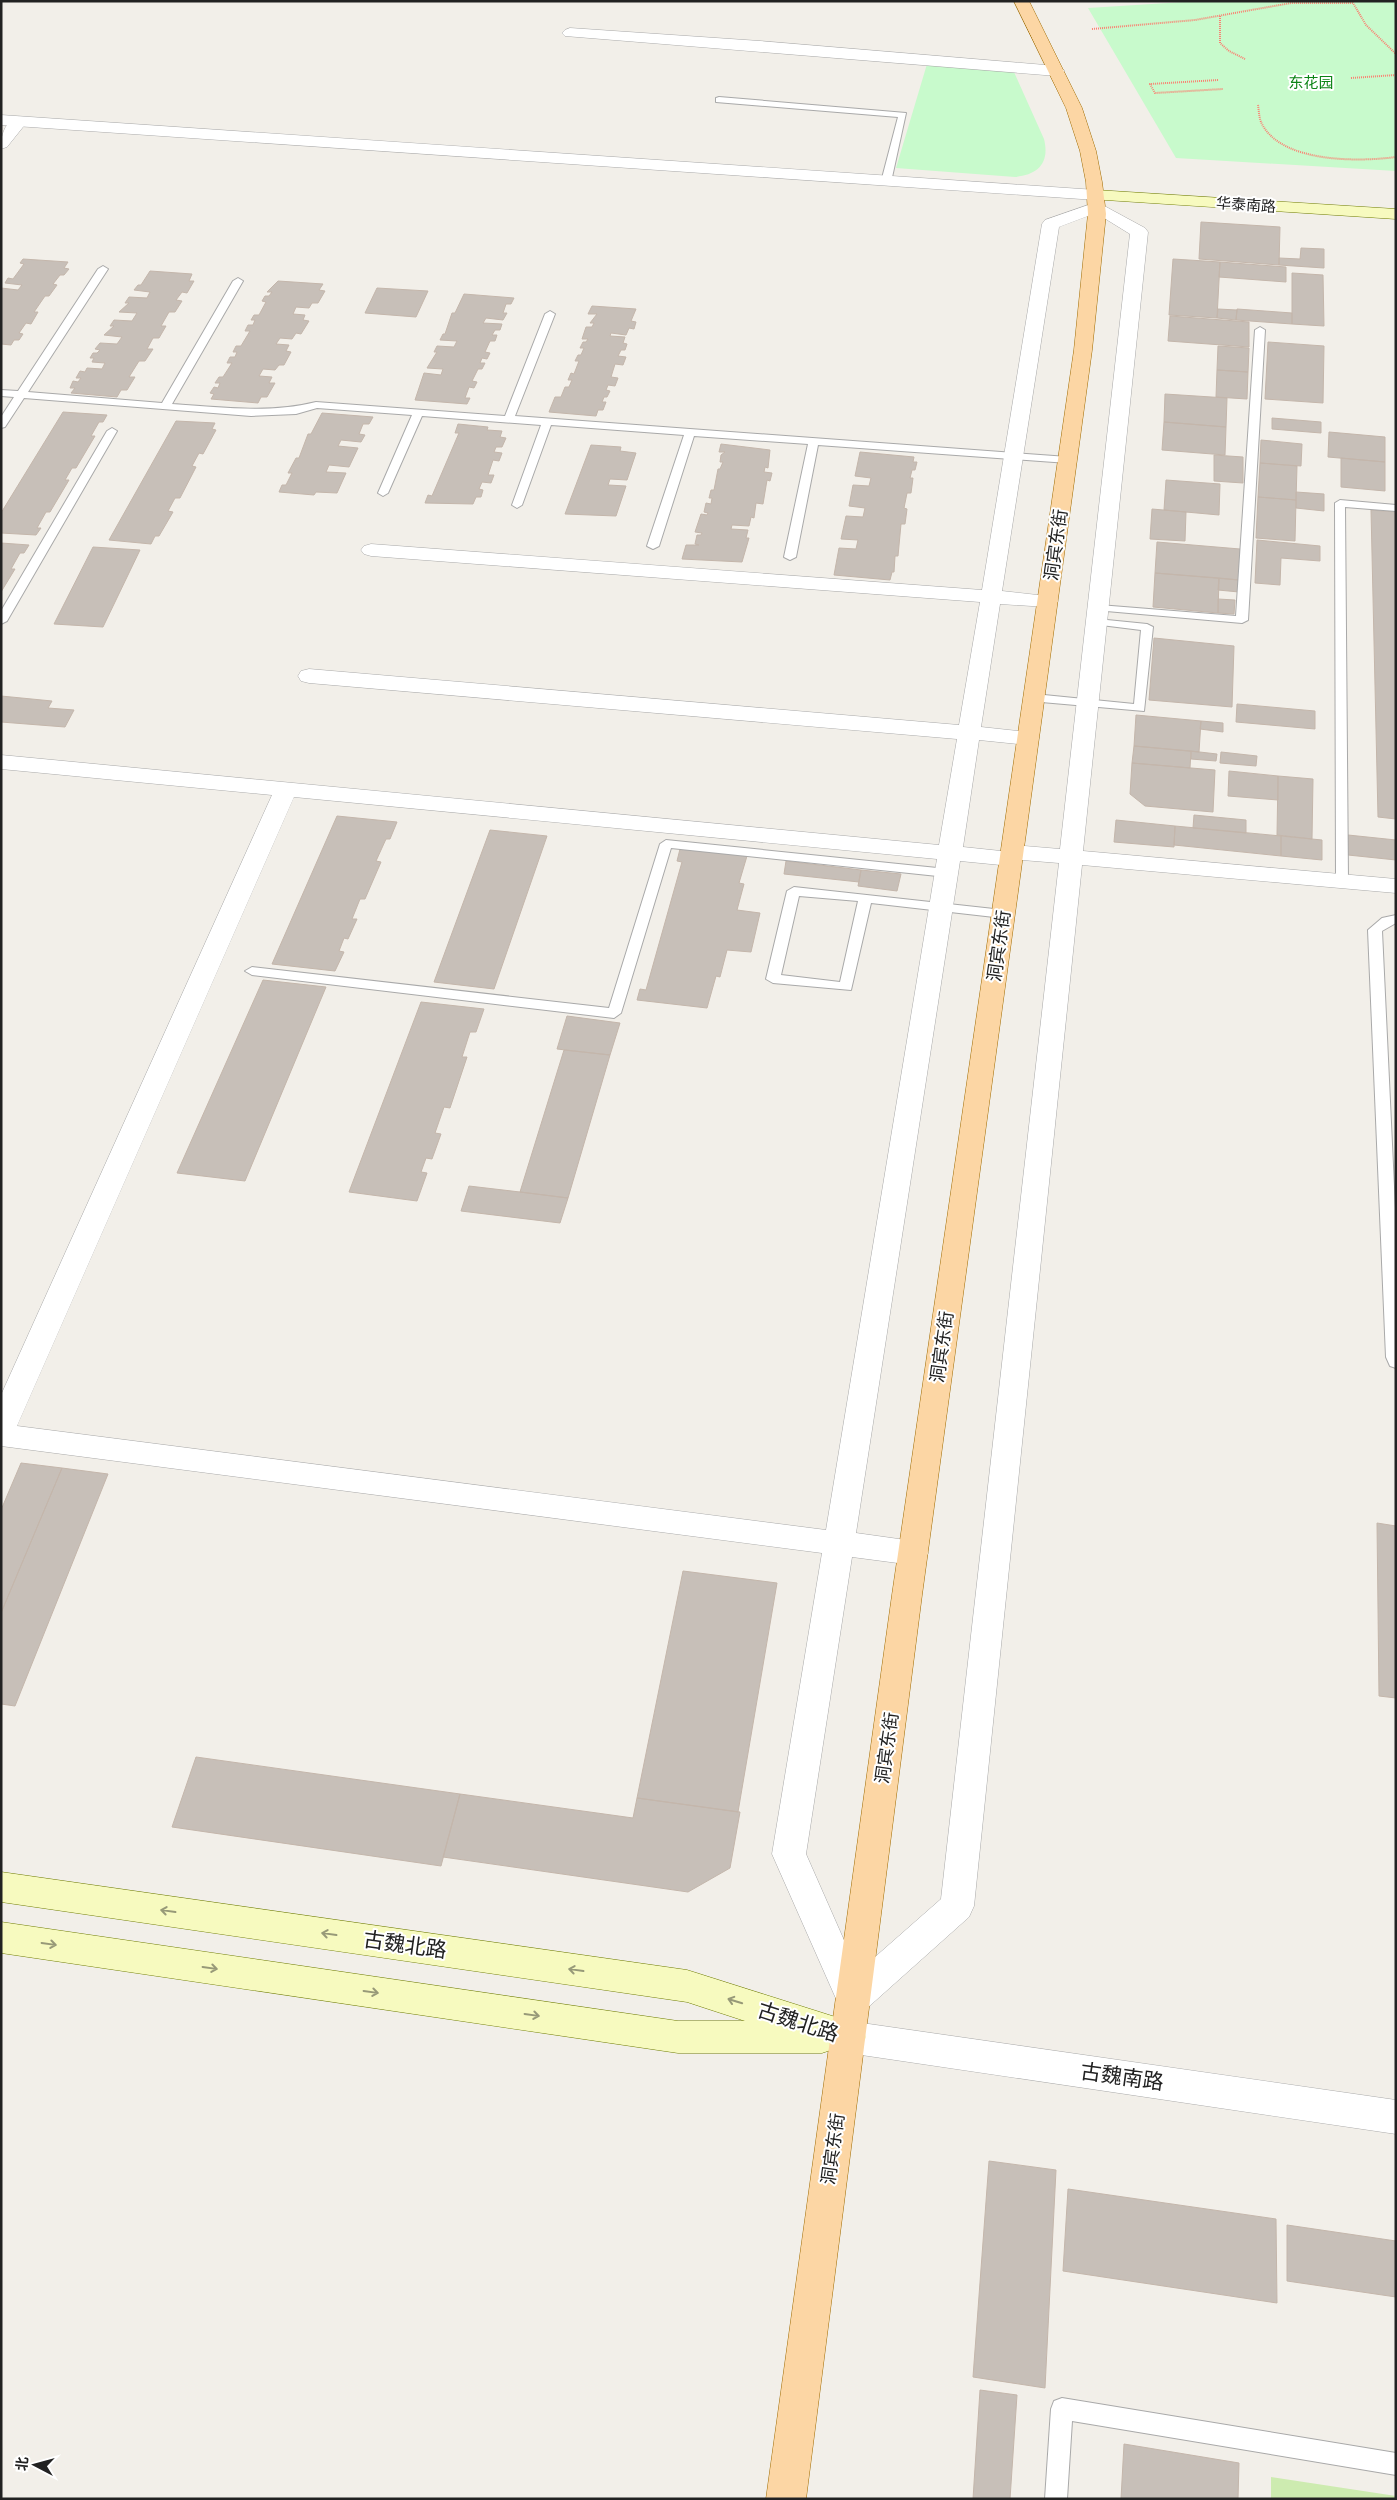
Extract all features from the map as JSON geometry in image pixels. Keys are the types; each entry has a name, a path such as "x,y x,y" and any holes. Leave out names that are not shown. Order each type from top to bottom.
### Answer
{"main road":[{"name":"洞宾东街","path":"786,2499 913,1553 1083,350 1096,201 1082,129 1057,71 1021,1"},
{"name":"华泰南路","path":"1096,201 1396,214"},
{"name":"古魏北路","path":"1,1887 687,1986 848,2037"},
{"name":"古魏北路","path":"1,1937 678,2037 848,2037"}],"street":[{"path":"570,33 760,46 1057,71"},
{"path":"1,120 886,182 1096,201 1139,232 958,1906 853,1999 789,1854 1051,224 1096,201"},
{"path":"1,144 19,122"},
{"path":"371,550 1048,601"},
{"path":"309,676 1028,738"},
{"path":"1,762 287,788 948,863 1012,855 1072,857 1396,886"},
{"path":"1,1428 287,788"},
{"path":"1,1435 913,1553"},
{"name":"古魏南路","path":"848,2037 1396,2117"}],"lane":[{"path":"719,100 903,115 886,182"},
{"path":"1,425 103,269"},
{"path":"164,406 238,281"},
{"path":"509,419 550,314"},
{"path":"1098,615 1242,620 1260,330"},
{"path":"1,393 259,413 296,410 316,405 1068,460"},
{"path":"383,493 418,413"},
{"path":"517,505 548,422"},
{"path":"1,621 112,431"},
{"path":"654,546 690,433"},
{"path":"790,558 814,441"},
{"path":"1342,881 1340,503 1396,508"},
{"path":"1034,698 1140,708 1147,627 1098,615"},
{"path":"252,971 614,1013 666,844 948,863"},
{"path":"865,898 846,987 773,979 794,891 865,898 1004,914"},
{"path":"1396,918 1387,921 1375,930 1394,1357 1396,1362"},
{"path":"1056,2499 1062,2409 1396,2464"}],"path":[{"path":"1092,29 1220,16 1291,3 1353,3 1366,25 1396,54"},
{"path":"1220,16 1220,43 1229,51 1244,59"},
{"path":"1351,78 1396,75"},
{"path":"1218,80 1150,84 1155,93 1223,89"},
{"path":"1258,105 1257,113 1262,127 1276,141 1290,148 1309,154 1353,159 1396,156"}],"green space":[{"name":"东花园","path":"1199,1 1396,1 1396,171 1176,158 1088,8"},
{"path":"927,64 1014,72 1044,139 1045,155 1044,161 1040,166 1030,174 1015,177 896,168"},
{"path":"1271,2477 1396,2496 1396,2499 1271,2499"}],"building":[{"path":"1201,222 1280,227 1279,265 1199,259"},
{"path":"1301,248 1324,249 1324,268 1279,265 1279,258 1300,259"},
{"path":"23,259 68,262 64,268 69,269 64,275 60,275 53,284 57,285 49,296 45,296 34,312 38,312 31,324 26,323 19,333 23,334 19,340 14,340 11,345 1,344 1,288 18,290 22,285 5,283 8,278 13,279 24,264 20,263"},
{"path":"1173,259 1220,262 1217,318 1169,315"},
{"path":"1220,262 1286,267 1286,282 1219,277"},
{"path":"150,271 192,274 189,281 194,281 187,293 182,292 176,300 182,301 175,312 169,312 161,326 166,326 159,338 153,338 147,349 153,349 145,361 139,361 129,377 135,377 127,390 121,390 117,397 71,393 75,388 70,388 73,381 78,382 81,378 76,378 80,371 85,372 87,368 102,369 105,363 92,362 94,358 90,358 93,353 97,353 100,350 95,349 100,343 117,344 122,337 104,335 114,326 110,326 114,320 132,321 137,313 119,312 129,303 125,303 129,297 147,298 150,292 134,290 138,285 141,285"},
{"path":"1292,273 1323,275 1324,326 1292,324"},
{"path":"278,281 323,284 319,290 325,291 318,303 312,303 309,308 296,307 293,314 305,315 303,320 309,321 301,334 296,333 292,339 280,338 276,344 289,345 286,351 291,352 284,365 279,365 275,370 263,369 259,376 272,377 269,383 275,383 267,397 261,397 258,403 211,399 214,394 210,393 214,387 218,388 220,383 215,383 219,377 223,377 232,363 227,363 230,357 235,357 237,352 233,352 236,346 241,346 250,331 245,331 248,325 253,325 255,320 251,320 254,315 259,315 266,302 262,301 265,296 269,296 272,292 267,292"},
{"path":"377,288 428,291 416,317 365,313"},
{"path":"464,294 514,298 511,304 506,304 503,313 507,313 503,320 486,318 483,323 502,324 500,330 495,330 492,335 497,335 495,341 490,341 485,352 490,353 487,359 482,358 480,363 485,363 482,369 478,369 472,381 477,382 474,388 469,387 465,398 470,398 467,404 415,400 424,373 441,375 443,369 427,368 437,352 434,352 437,346 454,347 457,341 440,340 443,334 445,334 452,313 455,313"},
{"path":"592,306 636,309 631,321 636,322 634,329 629,328 626,335 611,333 610,336 625,337 623,343 627,344 625,350 621,350 618,356 626,357 623,365 615,364 611,377 618,378 615,386 608,385 606,390 610,391 602,402 606,402 603,410 598,410 596,416 549,412 555,397 561,397 565,387 569,387 572,380 568,380 571,373 574,374 579,361 575,361 578,355 581,355 584,348 580,348 583,342 586,342 588,339 582,339 586,327 592,327 594,323 590,323 597,314 588,314"},
{"path":"1218,309 1237,310 1236,320 1217,318"},
{"path":"1237,309 1292,313 1292,324 1236,320"},
{"path":"1170,316 1249,322 1249,347 1168,341"},
{"path":"1268,342 1324,346 1323,403 1265,399"},
{"path":"1218,346 1249,348 1248,372 1217,370"},
{"path":"1217,370 1248,372 1247,399 1216,397"},
{"path":"1165,394 1227,398 1226,427 1164,422"},
{"path":"63,412 107,415 103,422 99,422 91,436 95,436 76,468 72,468 65,480 69,480 50,512 46,512 37,528 41,528 36,535 1,533 1,513"},
{"path":"322,413 373,417 369,424 363,424 359,434 365,435 361,442 341,440 338,446 358,448 349,467 329,465 326,472 346,473 337,493 316,492 314,495 279,492 282,485 286,485 292,473 288,473 296,458 299,458 308,434 311,434"},
{"path":"1272,418 1321,422 1321,433 1272,429"},
{"path":"176,421 215,423 212,429 216,430 203,454 199,453 192,466 196,467 180,498 175,498 168,511 173,512 159,536 155,536 151,544 109,540"},
{"path":"1164,422 1226,427 1225,455 1162,450"},
{"path":"458,424 488,427 487,430 502,431 500,437 506,438 502,447 496,447 494,452 502,453 499,461 493,460 488,475 494,475 491,483 482,482 479,489 483,490 481,497 476,497 473,504 425,503 428,495 432,496 459,433 455,433"},
{"path":"1329,432 1385,437 1385,462 1328,457"},
{"path":"1261,440 1302,444 1301,466 1260,463"},
{"path":"721,444 770,450 768,468 765,467 764,472 772,473 770,481 767,480 763,504 756,503 754,518 751,517 749,526 732,525 731,529 748,530 746,538 749,538 742,562 682,559 686,545 699,545 695,544 697,535 702,533 695,532 701,514 707,515 708,513 704,512 706,503 711,504 712,498 709,498 711,490 714,490 718,469 720,469 723,462 720,462 721,455 725,452 719,452"},
{"path":"591,445 621,447 620,451 636,453 627,480 610,479 608,485 626,486 616,516 565,514"},
{"path":"860,452 914,457 913,462 917,462 910,478 913,478 911,493 907,493 904,508 907,509 905,524 901,524 898,556 895,556 894,572 892,572 890,580 834,575 839,548 856,549 858,540 841,539 846,516 863,517 865,508 849,506 853,485 869,486 871,478 855,476"},
{"path":"1214,455 1243,457 1243,483 1214,481"},
{"path":"1341,458 1385,462 1385,491 1341,487"},
{"path":"1260,463 1297,466 1296,500 1258,497"},
{"path":"1166,480 1220,484 1219,515 1164,510"},
{"path":"1296,492 1324,494 1324,511 1296,508"},
{"path":"1258,497 1296,500 1295,541 1256,538"},
{"path":"1152,509 1186,512 1185,541 1150,539"},
{"path":"1371,510 1396,512 1396,819 1378,817"},
{"path":"1257,540 1320,546 1320,561 1281,558 1280,585 1255,583"},
{"path":"1157,542 1240,549 1239,580 1155,573"},
{"path":"1,543 29,545 24,553 20,553 11,569 15,569 1,592"},
{"path":"93,547 140,550 103,627 54,624"},
{"path":"1155,573 1219,578 1218,613 1153,607"},
{"path":"1219,578 1239,580 1239,592 1218,590"},
{"path":"1218,599 1235,600 1234,614 1218,613"},
{"path":"1154,638 1234,646 1232,707 1149,700"},
{"path":"1,696 52,701 48,708 74,710 65,727 1,722"},
{"path":"1237,704 1315,711 1315,729 1236,722"},
{"path":"1136,715 1201,721 1199,752 1134,746"},
{"path":"1201,721 1223,723 1223,732 1200,729"},
{"path":"1134,746 1191,751 1190,768 1132,763"},
{"path":"1191,751 1217,754 1216,761 1191,759"},
{"path":"1221,752 1257,756 1256,766 1220,763"},
{"path":"1132,763 1215,770 1213,812 1145,806 1130,794"},
{"path":"1229,771 1278,776 1278,800 1228,796"},
{"path":"1278,776 1313,779 1312,839 1277,835"},
{"path":"1194,815 1246,820 1246,833 1193,828"},
{"path":"337,816 397,822 390,839 386,839 376,861 381,862 365,899 360,899 352,919 357,919 348,939 344,938 339,951 344,952 335,971 272,964"},
{"path":"1116,820 1175,826 1174,847 1114,842"},
{"path":"1175,826 1281,836 1281,856 1174,845"},
{"path":"490,830 547,836 494,989 434,982"},
{"path":"1348,835 1396,840 1396,860 1348,855"},
{"path":"1281,836 1322,840 1322,860 1281,856"},
{"path":"680,849 747,856 739,883 744,884 737,910 760,913 751,952 727,950 720,977 716,976 707,1008 637,1000 640,989 646,990 682,862 677,861"},
{"path":"786,861 861,870 859,882 784,874"},
{"path":"861,870 901,874 897,891 858,886"},
{"path":"263,980 326,987 245,1181 177,1173"},
{"path":"421,1002 484,1009 476,1032 470,1032 462,1057 467,1057 450,1108 444,1107 435,1133 441,1134 432,1159 426,1158 421,1172 427,1173 417,1201 349,1192"},
{"path":"567,1016 620,1023 610,1055 557,1049"},
{"path":"564,1050 610,1055 568,1198 520,1192"},
{"path":"469,1186 568,1198 560,1223 461,1211"},
{"path":"21,1463 62,1468 1,1613 1,1510"},
{"path":"62,1468 108,1474 15,1706 1,1704 1,1613"},
{"path":"1377,1523 1396,1526 1396,1698 1379,1696"},
{"path":"683,1571 777,1583 738,1812 637,1798"},
{"path":"196,1757 460,1794 441,1866 172,1827"},
{"path":"460,1794 633,1818 637,1798 740,1812 730,1868 688,1892 443,1857"},
{"path":"989,2161 1056,2170 1045,2388 973,2377"},
{"path":"1068,2189 1276,2219 1277,2303 1063,2271"},
{"path":"1287,2225 1396,2241 1396,2297 1287,2281"},
{"path":"980,2390 1017,2395 1010,2499 973,2499"},
{"path":"1124,2444 1239,2463 1238,2499 1121,2499"}]}
